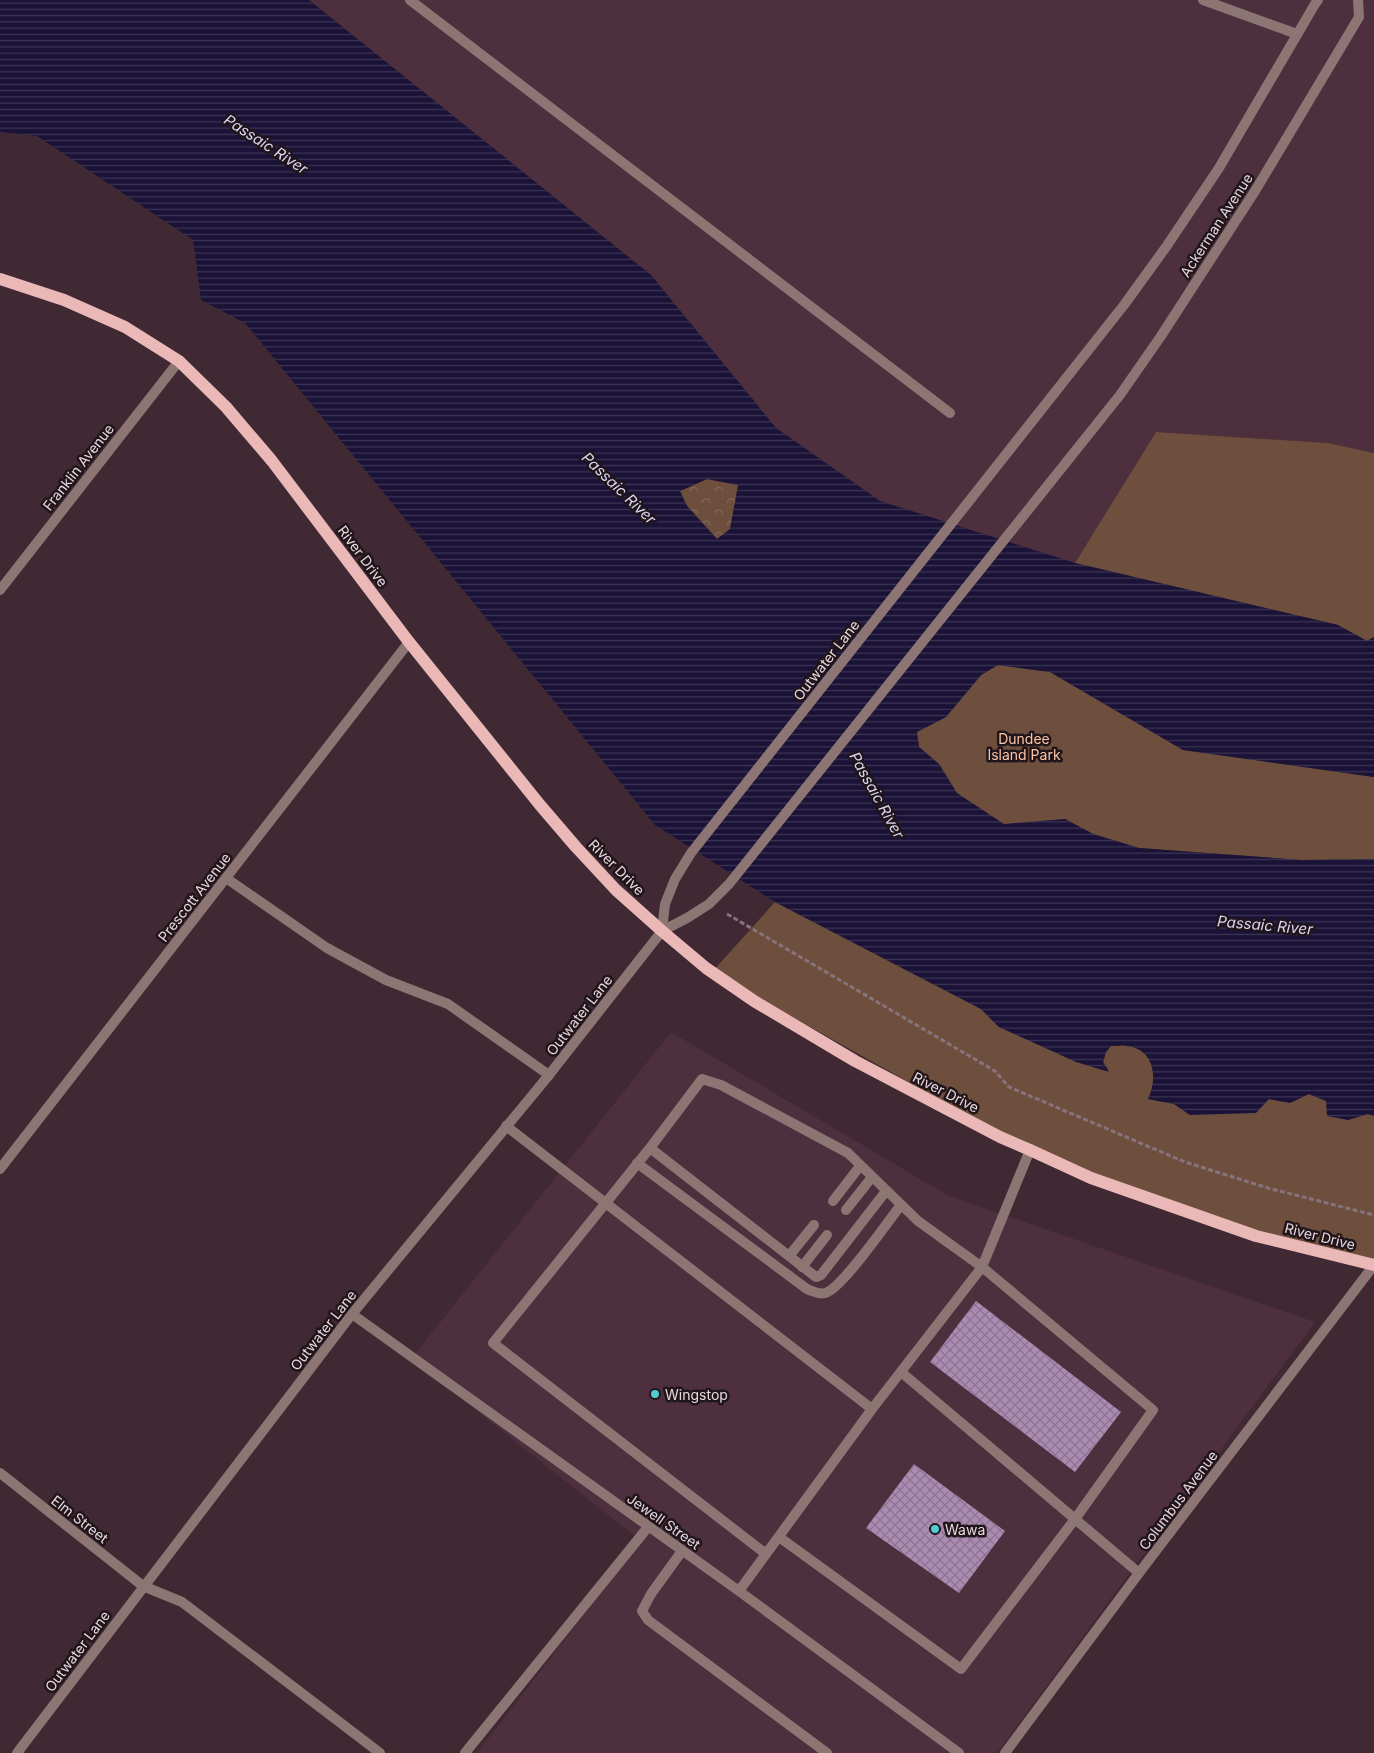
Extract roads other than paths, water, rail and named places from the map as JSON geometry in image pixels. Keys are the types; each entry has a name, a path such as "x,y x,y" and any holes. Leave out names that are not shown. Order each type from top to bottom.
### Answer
{"main road":[{"name":"River Drive","path":"0,279 64,300 125,327 179,361 226,407 272,461 410,642 570,840 616,890 706,968 754,1002 920,1096 1091,1178 1256,1236 1374,1265"}],"street":[{"path":"410,0 950,413"},
{"path":"1203,0 1297,34"},
{"name":"Ackerman Avenue","path":"1035,418 1124,305 1166,247 1219,168 1318,0"},
{"name":"Ackerman Avenue","path":"1075,453 1120,395 1161,336 1255,191 1359,16 1358,0"},
{"name":"Franklin Avenue","path":"0,590 179,361"},
{"name":"Outwater Lane","path":"662,931 666,904 675,879 690,853 1035,418"},
{"name":"Outwater Lane","path":"17,1753 352,1314 549,1075 662,931 709,904 729,884 1075,453"},
{"name":"Prescott Avenue","path":"0,1168 410,642"},
{"path":"226,878 327,948 386,980 448,1004 549,1075"},
{"path":"766,1554 493,1343 650,1148 702,1079 721,1085 848,1153 918,1221 982,1267 1154,1410 1075,1520 961,1669 779,1536"},
{"path":"506,1126 606,1201 872,1409"},
{"path":"650,1148 816,1277 821,1275 886,1191"},
{"path":"739,1591 872,1409 982,1267 1030,1150"},
{"path":"637,1164 806,1289 824,1294 834,1288 845,1277 901,1204"},
{"path":"833,1201 860,1166"},
{"path":"846,1210 872,1177"},
{"path":"789,1256 814,1225"},
{"path":"802,1267 827,1235"},
{"name":"Columbus Avenue","path":"1006,1753 1139,1573 1374,1265"},
{"name":"Jewell Street","path":"352,1314 739,1591 959,1753"},
{"path":"901,1372 1139,1573"},
{"name":"Elm Street","path":"0,1473 143,1586 182,1602 380,1753"},
{"path":"464,1753 648,1527"},
{"path":"682,1551 650,1594 642,1611 648,1620 828,1753"}],"water":[{"name":"Passaic River","path":"0,0 309,0 651,275 776,428 880,501 1075,563 1338,625 1367,641 1374,637 1374,777 1183,750 1050,672 998,665 981,675 946,717 917,732 919,747 939,764 957,793 1004,824 1065,819 1093,834 1139,848 1301,860 1374,859 1374,1116 1368,1114 1348,1120 1327,1116 1326,1101 1309,1094 1290,1103 1269,1099 1256,1113 1190,1115 1174,1104 1148,1099 1153,1083 1152,1066 1144,1053 1136,1048 1111,1046 1106,1052 1103,1062 1109,1072 1076,1062 999,1027 981,1009 775,902 655,825 245,323 201,300 193,240 37,136 0,132","holes":["707,479 738,485 730,529 717,539 687,506 680,491"]}],"place":[{"name":"Wingstop","path":"655,1394"},
{"name":"Wawa","path":"935,1529"}],"park label":[{"name":"Dundee Island Park","path":"1024,746"}]}
